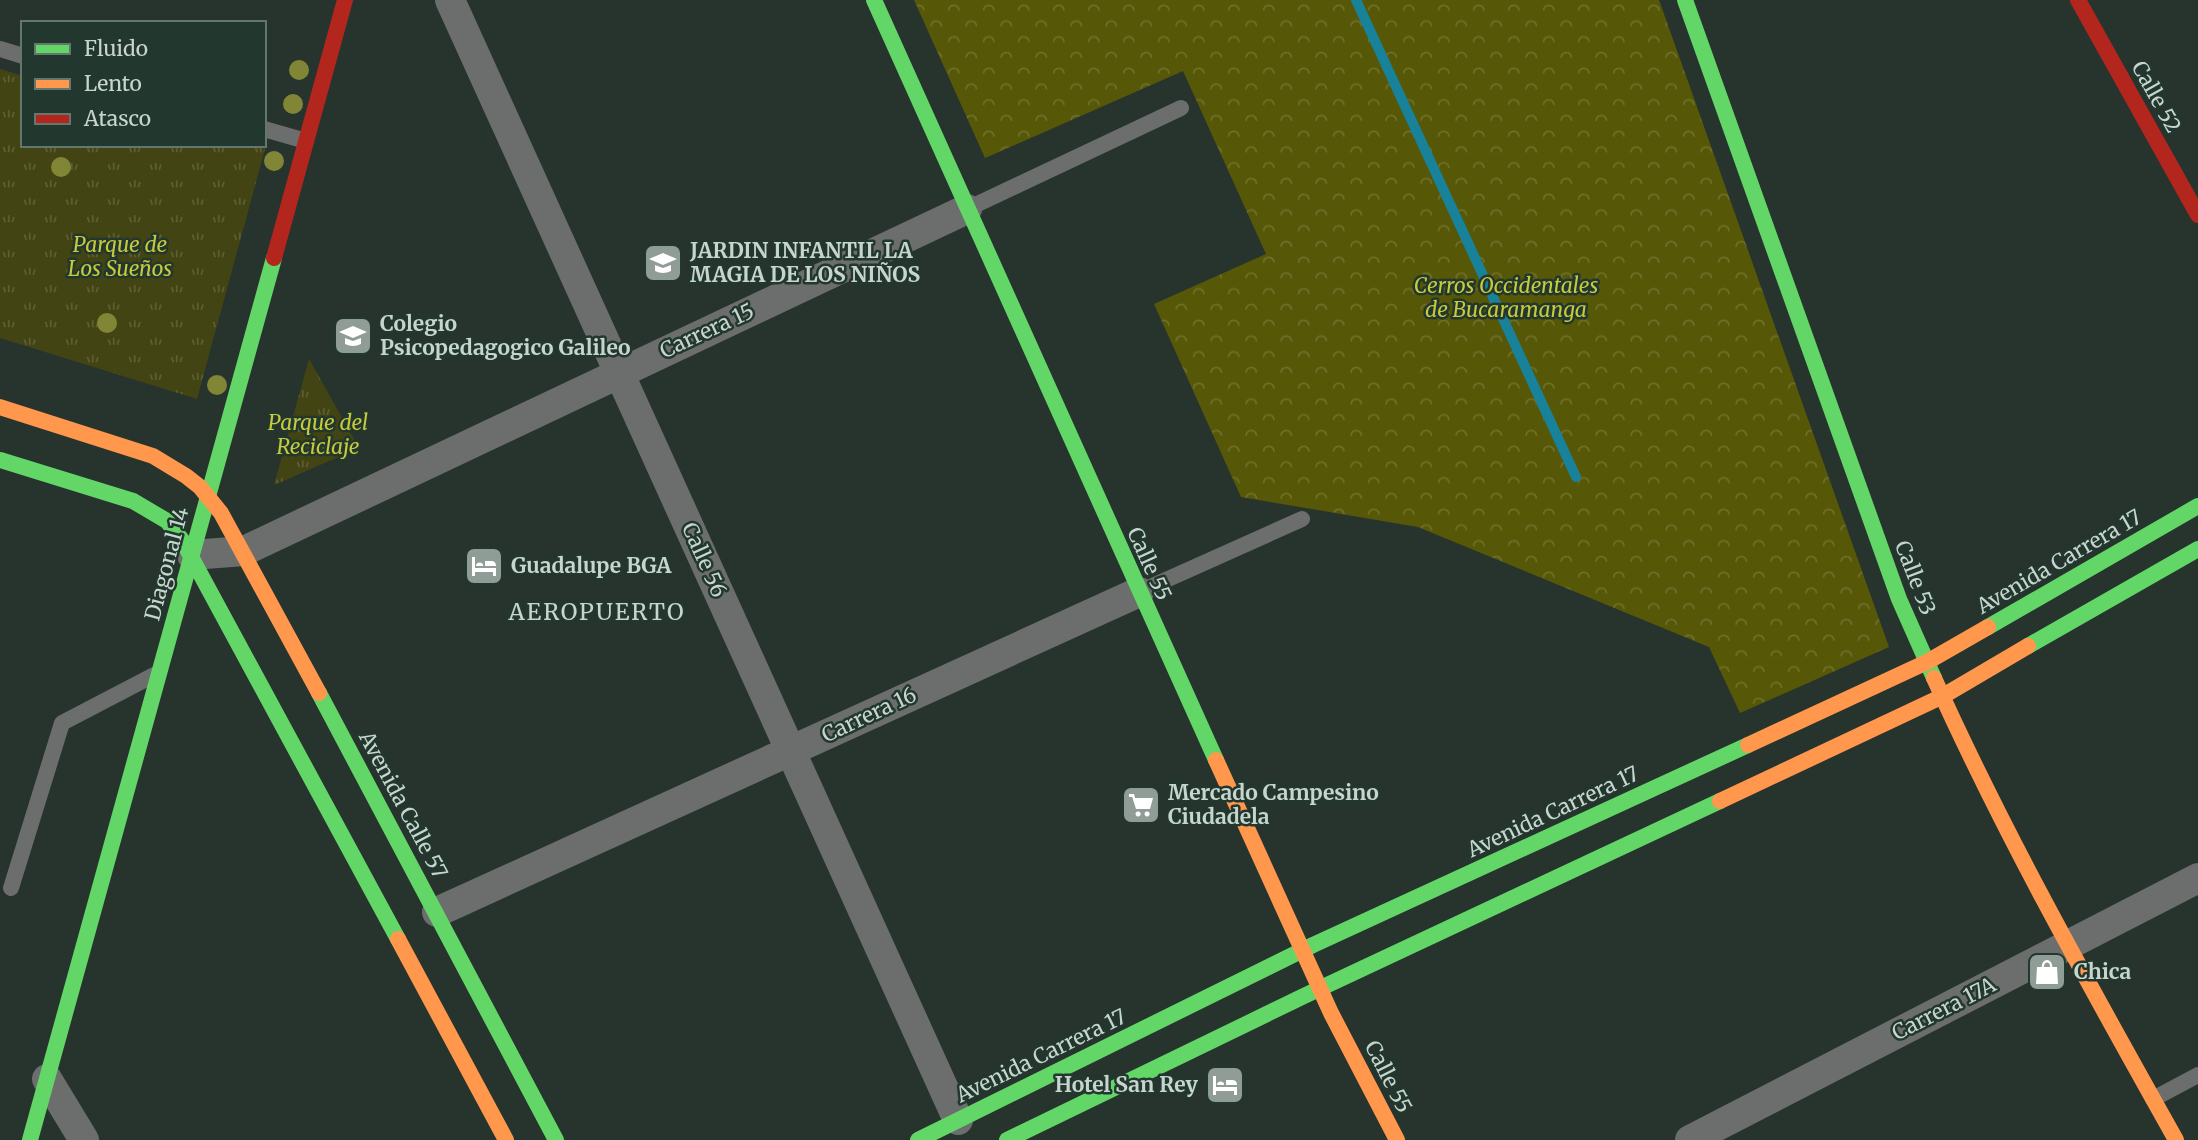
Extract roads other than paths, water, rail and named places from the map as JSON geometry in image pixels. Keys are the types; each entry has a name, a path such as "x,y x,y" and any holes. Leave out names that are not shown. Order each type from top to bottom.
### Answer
{"main road":[{"name":"Diagonal 14","path":"30,1140 345,0"},
{"name":"Calle 55","path":"874,0 1319,989 1397,1140"},
{"name":"Calle 53","path":"1685,0 1899,599 1943,696 2067,946 2176,1140"},
{"name":"Calle 52","path":"2078,0 2198,215"},
{"name":"Avenida Calle 57","path":"0,407 153,456 175,466 208,494 244,551 556,1140"},
{"path":"0,460 133,501 167,521 192,555 506,1140"},
{"name":"Avenida Carrera 17","path":"918,1140 1302,951 1927,662 2198,506"},
{"path":"1007,1140 1319,989 1943,696 2198,550"}],"street":[{"name":"Calle 56","path":"450,0 958,1120"},
{"name":"Carrera 15","path":"192,555 244,551 967,209"},
{"name":"Carrera 16","path":"436,912 1139,592"},
{"name":"Carrera 17A","path":"1690,1140 2198,878"},
{"path":"47,1079 84,1140"}],"lane":[{"path":"0,49 21,55"},
{"name":"Carrera 15","path":"967,209 1181,108"},
{"path":"266,130 306,141"},
{"name":"Carrera 16","path":"1139,592 1302,519"},
{"path":"11,888 62,723 159,673"},
{"path":"2153,1099 2198,1075"}],"waterway":[{"path":"1356,0 1576,477"}],"place":[{"name":"JARDIN INFANTIL LA MAGIA DE LOS NIÑOS","path":"663,263"},
{"name":"Colegio Psicopedagogico Galileo","path":"353,336"},
{"name":"Guadalupe BGA","path":"484,566"},
{"name":"Mercado Campesino Ciudadela","path":"1141,805"},
{"name":"Chica","path":"2047,972"},
{"name":"Hotel San Rey","path":"1225,1085"}],"district":[{"name":"AEROPUERTO","path":"597,612"}],"park label":[{"name":"Parque de Los Sueños","path":"120,257"},
{"name":"Cerros Occidentales de Bucaramanga","path":"1506,298"},
{"name":"Parque del Reciclaje","path":"318,435"}]}
